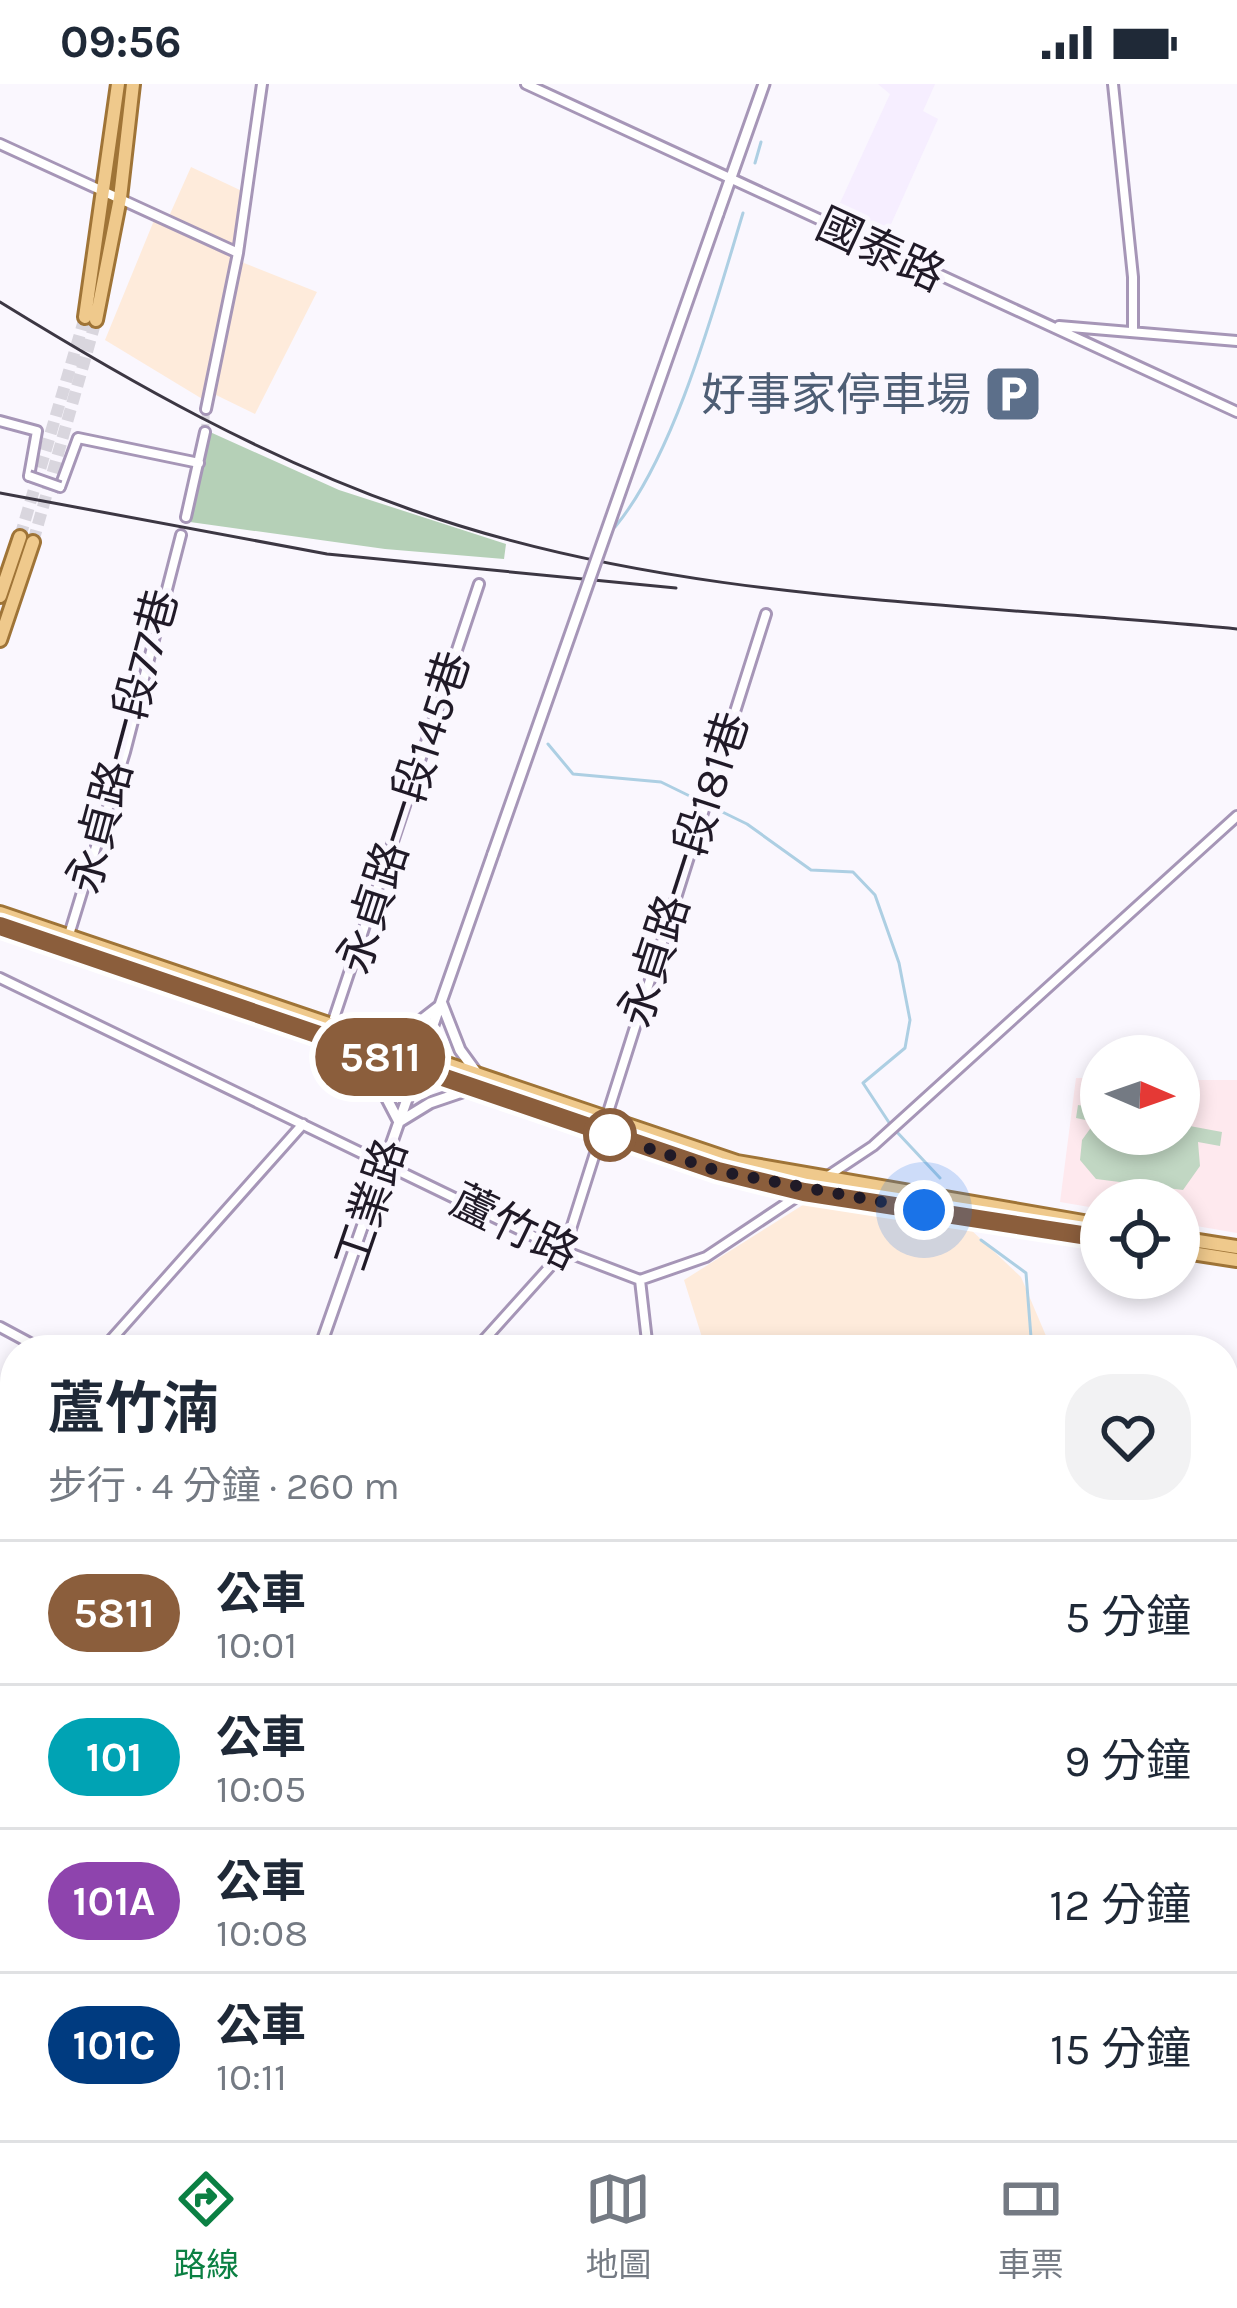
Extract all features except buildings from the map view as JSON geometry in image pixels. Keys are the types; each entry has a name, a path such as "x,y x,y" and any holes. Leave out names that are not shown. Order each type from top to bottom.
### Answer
{"main road":[{"path":"118,84 90,318 120,198 133,84"},
{"path":"0,596 26,539 0,640"},
{"path":"0,913 67,942 601,1124 823,1181 1080,1222"},
{"path":"0,926 67,942"},
{"path":"601,1124 718,1171 804,1192 1080,1235"},
{"path":"1200,1244 1232,1252"},
{"path":"1200,1251 1232,1252"}],"street":[{"path":"206,409 238,254 262,84"},
{"name":"國泰路","path":"526,84 1237,412"},
{"name":"工業路","path":"324,1335 764,84"},
{"path":"1113,84 1133,277 1133,332"},
{"path":"0,144 238,254"},
{"path":"1051,325 1237,341"},
{"path":"0,421 37,431 29,476 60,487 78,438 199,463"},
{"path":"186,518 205,432"},
{"name":"永貞路一段77巷","path":"67,942 125,752 181,535"},
{"name":"永貞路一段145巷","path":"329,1033 478,584"},
{"name":"永貞路一段181巷","path":"564,1251 766,614"},
{"path":"646,1335 640,1280 706,1257 888,1134 1237,816"},
{"name":"蘆竹路","path":"0,978 564,1251 640,1280"},
{"path":"442,1004 477,1082 399,1122 363,1044 415,1025 442,1004"},
{"path":"115,1335 303,1124"},
{"path":"488,1335 564,1251"}],"shaded area":[{"path":"878,84 935,84 923,111 938,119 884,240 834,216 890,94"},
{"path":"191,167 242,191 235,247 244,263 317,292 255,414 216,395 213,403 204,400 105,340 155,218 166,223"},
{"path":"1076,1078 1080,1078 1080,1155 1200,1155 1200,1080 1237,1080 1237,1233 1200,1227 1200,1179 1080,1179 1080,1205 1060,1202"},
{"path":"806,1203 969,1228 1021,1277 1046,1335 701,1335 684,1280"}],"green space":[{"path":"210,432 339,490 506,544 504,559 385,549 190,522"},
{"path":"1200,1128 1222,1132 1220,1146 1200,1142"},
{"path":"1080,1155 1199,1155 1200,1166 1191,1179 1096,1179"}],"waterway":[{"path":"755,163 761,142"},
{"path":"615,527 637,497 674,420 743,213"},
{"path":"548,744 573,774 661,782 747,824 811,870 853,872 875,895 899,963 910,1020 905,1048 863,1083 890,1124"},
{"path":"896,1131 940,1178"},
{"path":"981,1240 1026,1273 1031,1335"}],"tunnel":[{"path":"20,537 85,317"},
{"path":"33,542 96,320"},
{"path":"205,432 206,409"}],"railway":[{"path":"0,302 252,443 412,510 511,541 613,564 820,594 1237,629"},
{"path":"0,493 327,554 676,588"}],"bus line":[{"name":"5811","path":"0,926 718,1171 804,1192 1080,1235"}],"place":[{"name":"好事家停車場","path":"1013,394"}],"route":[{"path":"610,1135 599,1132 718,1171 804,1192 924,1210"}]}
